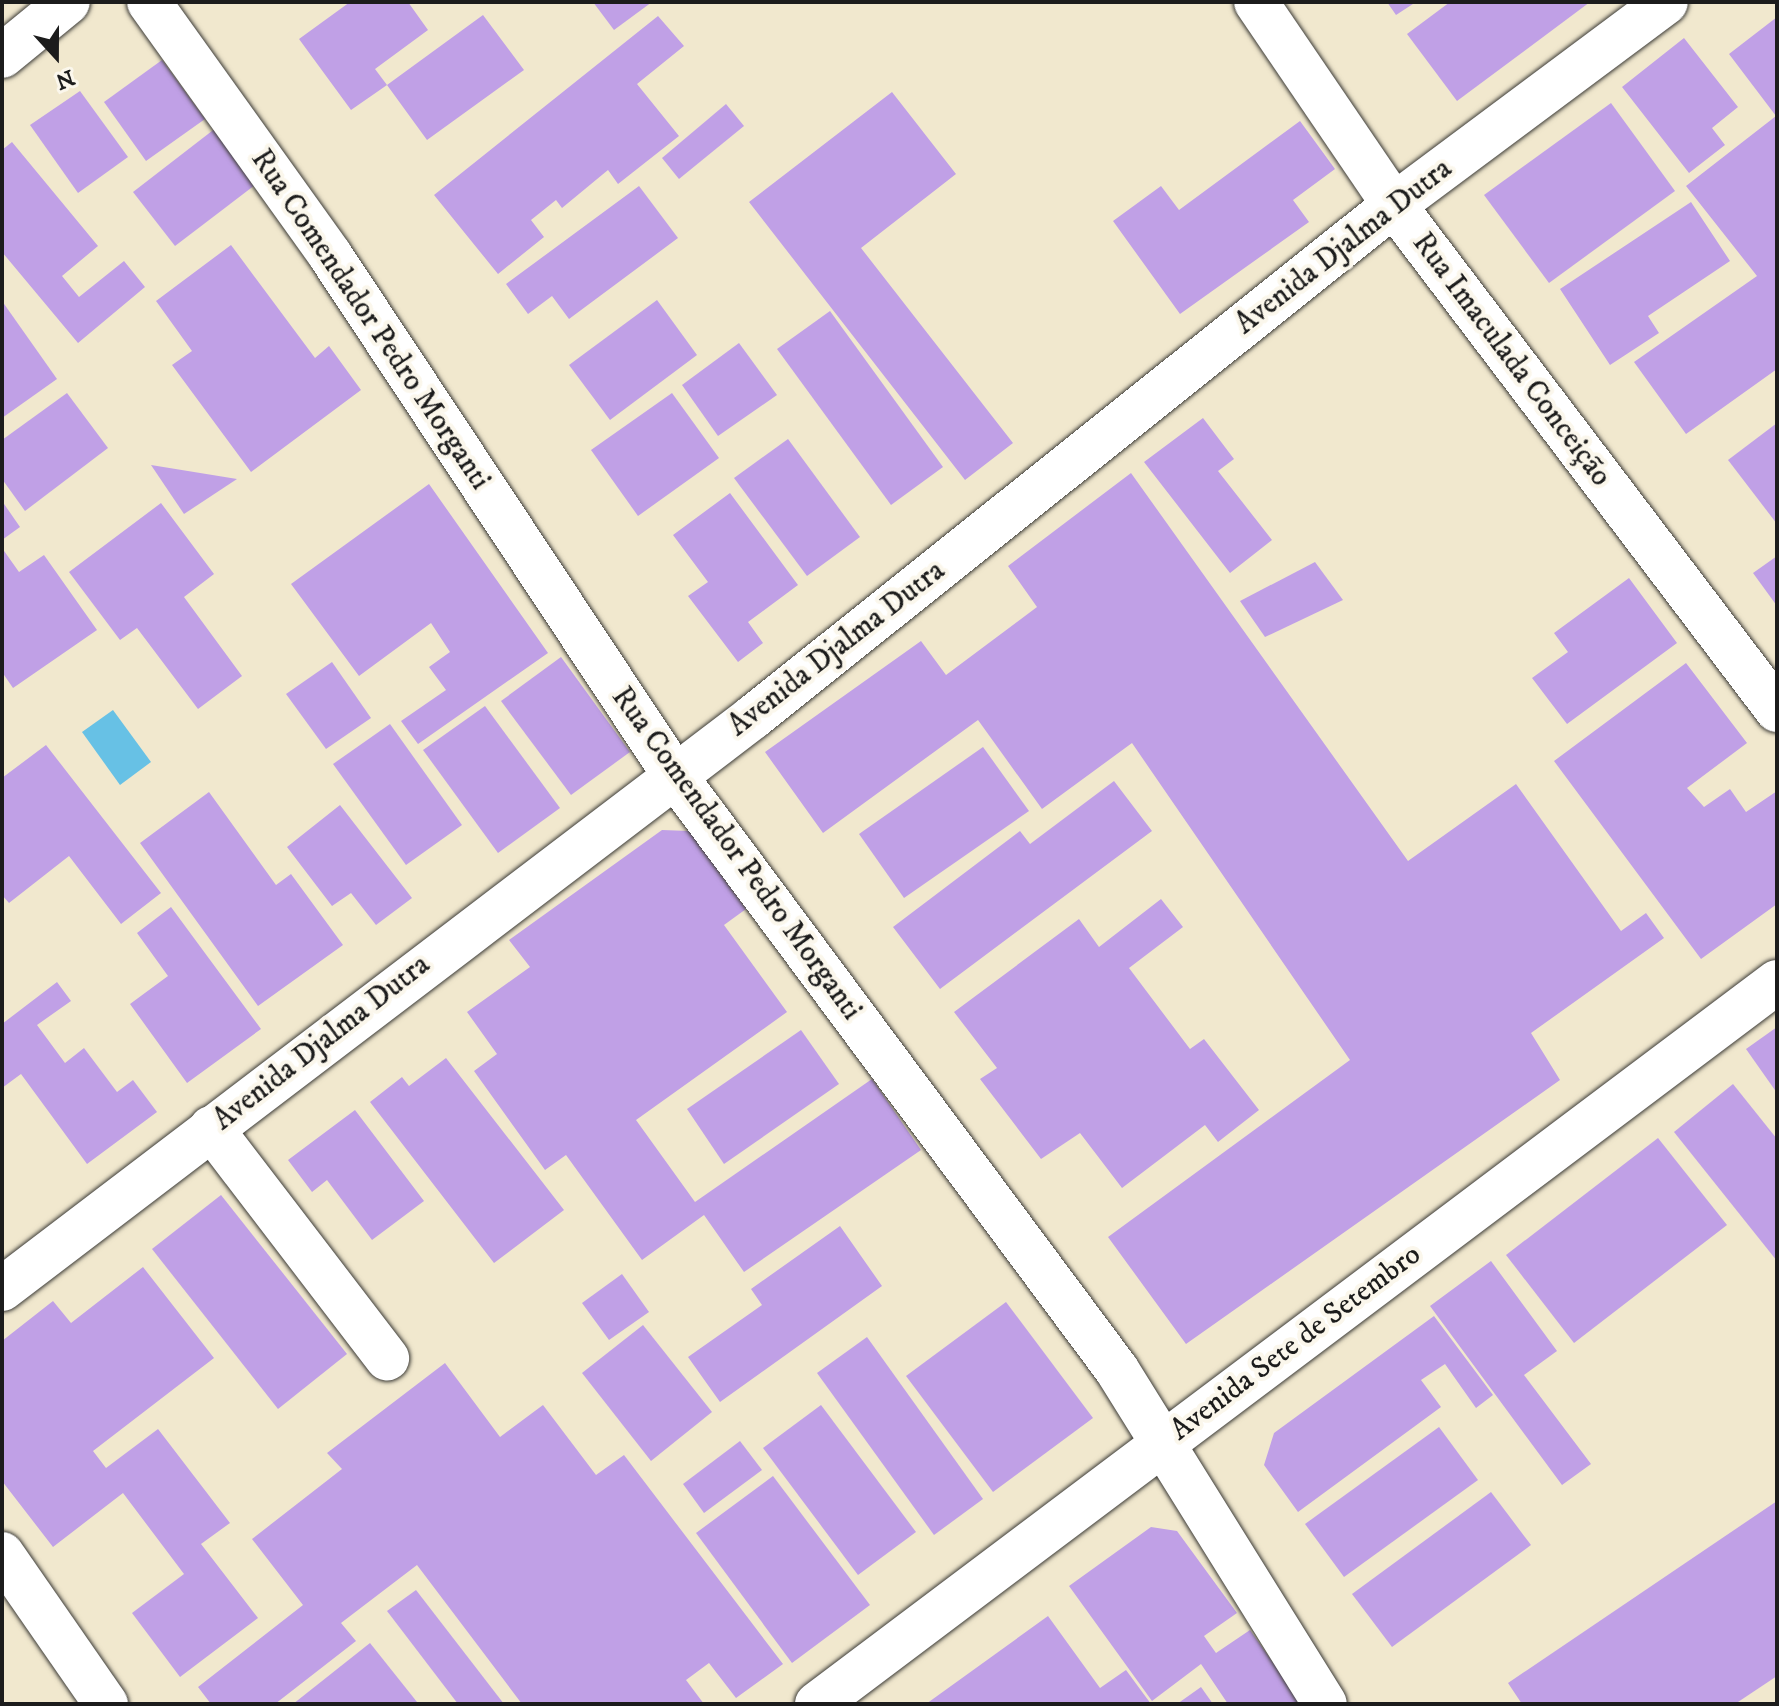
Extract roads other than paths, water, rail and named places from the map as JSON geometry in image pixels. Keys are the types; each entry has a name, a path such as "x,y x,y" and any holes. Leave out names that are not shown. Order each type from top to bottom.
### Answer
{"street":[{"path":"2,56 68,2"},
{"name":"Rua Comendador Pedro Morganti","path":"149,2 330,255 673,773 1117,1370 1325,1704"},
{"name":"Rua Imaculada Conceição","path":"1256,2 1394,205 1777,710"},
{"name":"Avenida Djalma Dutra","path":"2,1289 673,773 753,717 1394,205 1666,2"},
{"name":"Avenida Sete de Setembro","path":"817,1704 1777,982"},
{"path":"211,1128 387,1358"},
{"path":"2,1554 106,1704"}],"water":[{"path":"113,710 151,762 120,785 82,732"}]}
